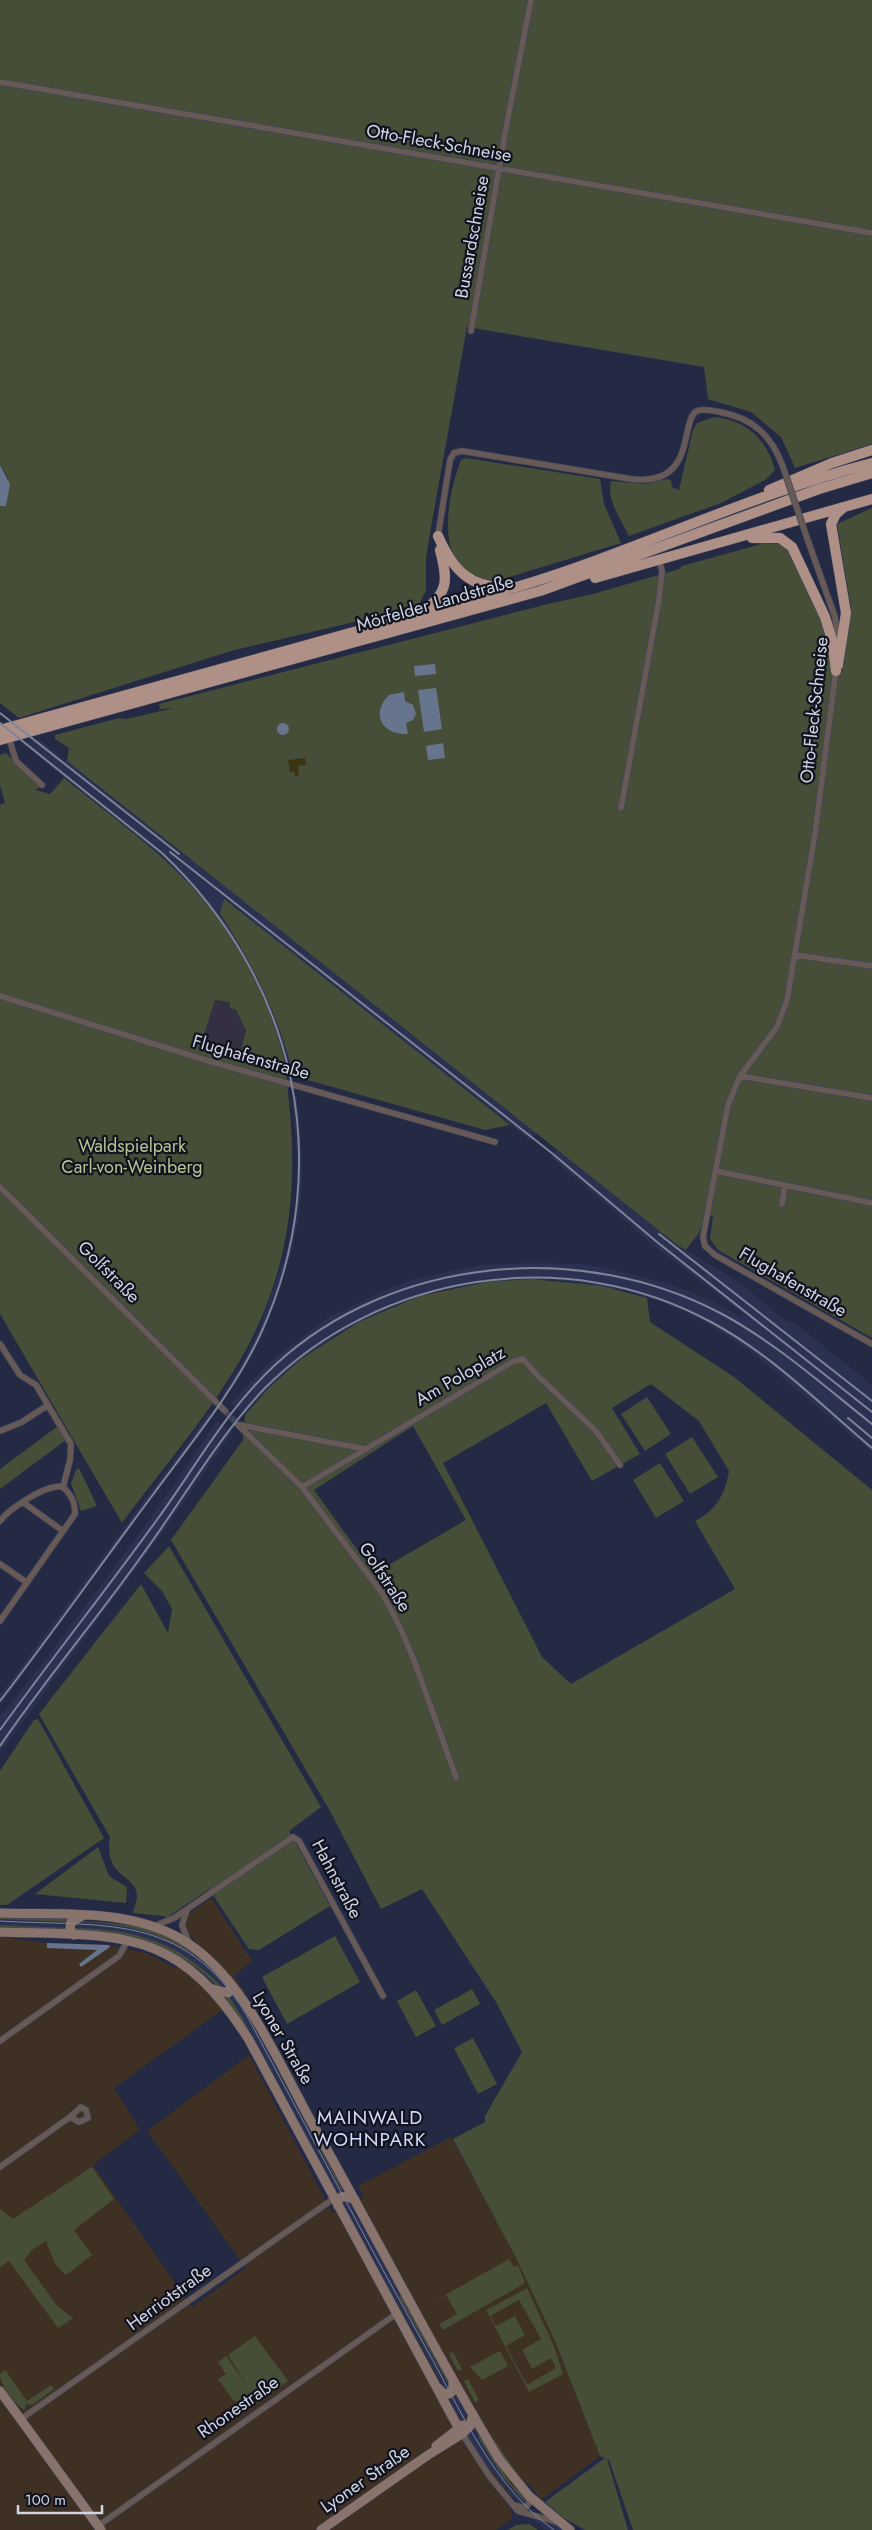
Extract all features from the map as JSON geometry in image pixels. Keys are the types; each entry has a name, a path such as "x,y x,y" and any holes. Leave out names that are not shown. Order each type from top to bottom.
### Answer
{"highway":[{"path":"744,504 800,476 872,450"},
{"name":"Mörfelder Landstraße","path":"0,730 520,586 600,560 744,504 872,463"},
{"name":"Mörfelder Landstraße","path":"4,739 540,591 768,507 872,473"},
{"path":"540,591 734,540 872,499"},
{"path":"836,671 843,644 846,613 831,524 836,514 846,506"},
{"path":"438,536 452,563 463,575 485,585 520,586"},
{"path":"416,616 435,602 444,587 446,573 438,536"},
{"path":"734,540 772,537 780,538 789,544 825,617 832,640 836,671"}],"main road":[{"name":"Lyoner Straße","path":"0,1913 119,1919 152,1926 190,1944 227,1977 243,2000 453,2379 472,2419 460,2431 428,2455 322,2530"},
{"path":"74,1935 70,1929 70,1924 82,1916"},
{"name":"Lyoner Straße","path":"0,1932 74,1935 128,1940 167,1954 190,1968 211,1988 228,2007 249,2040 335,2203 460,2431"},
{"path":"211,1988 228,1993 231,1986 227,1977"},
{"path":"335,2203 340,2197 348,2196 355,2200"},
{"path":"433,2382 443,2393 449,2394 453,2391 453,2379"},
{"path":"0,2391 99,2528"},
{"path":"472,2419 507,2471 529,2496 559,2523 570,2530"}],"street":[{"name":"Bussardschneise","path":"471,332 531,0"},
{"name":"Otto-Fleck-Schneise","path":"0,82 872,233"},
{"name":"Otto-Fleck-Schneise","path":"438,536 448,466 454,453 470,452 631,479 649,480 669,471 681,458 685,449 691,417 697,411 707,410 730,414 753,424 770,440 783,467 836,623 838,646 836,671 815,834 787,1000 777,1027 740,1076 728,1105 704,1242"},
{"path":"621,808 659,600 662,571 659,560"},
{"path":"4,739 16,761 42,785"},
{"path":"795,955 872,966"},
{"name":"Flughafenstraße","path":"0,996 212,1062 495,1142"},
{"path":"740,1076 872,1098"},
{"path":"716,1171 872,1203"},
{"path":"782,1204 785,1185"},
{"name":"Golfstraße","path":"0,1186 220,1406"},
{"name":"Flughafenstraße","path":"704,1242 715,1255 872,1344"},
{"path":"0,1344 20,1375 36,1385 71,1444 70,1460 63,1487"},
{"name":"Am Poloplatz","path":"302,1487 514,1361 523,1359 537,1375 596,1431 620,1465"},
{"path":"0,1431 22,1422 48,1405"},
{"name":"Golfstraße","path":"365,1449 238,1425 302,1487 382,1593 400,1627 456,1777"},
{"path":"0,1521 43,1490 53,1487 63,1487 72,1496 75,1505 75,1514 0,1622"},
{"path":"24,1503 63,1531"},
{"path":"0,1564 26,1582"},
{"name":"Hahnstraße","path":"152,1926 172,1919 289,1839 296,1838 383,1996"},
{"path":"189,1908 183,1918 182,1928 190,1944"},
{"path":"0,2041 119,1956 128,1940"},
{"path":"0,2167 70,2117"},
{"name":"Herriotstraße","path":"21,2419 335,2203"},
{"name":"Rhonestraße","path":"99,2528 396,2314"},
{"path":"460,2431 490,2477 512,2504 524,2514 559,2523"},
{"path":"512,2504 525,2508 530,2502 529,2496"}],"shaded area":[{"path":"0,465 10,484 6,506 0,506"},
{"path":"435,664 436,674 415,676 414,666"},
{"path":"436,688 442,729 424,732 418,690"},
{"path":"404,692 405,701 413,705 416,714 413,720 406,723 408,734 391,731 382,722 380,716 383,702 389,695"},
{"path":"283,723 289,729 283,735 277,729"},
{"path":"39,739 537,1133 531,1141 224,900 221,913 239,942 278,1021 293,1073 287,1072 282,1049 263,997 235,944 211,908 142,840 23,744"},
{"path":"443,743 445,758 428,760 426,746"},
{"path":"215,1000 230,1002 246,1031 240,1052 202,1042"},
{"path":"297,1096 302,1154 302,1183 299,1216 292,1251 263,1334 246,1366 226,1397 222,1394 242,1364 258,1332 287,1250 294,1216 297,1183 297,1154 292,1097"},
{"path":"557,1149 676,1244 739,1282 788,1323 792,1321 872,1385 872,1452 750,1351 711,1325 664,1303 627,1291 554,1280 487,1282 437,1291 396,1305 338,1334 301,1359 256,1401 245,1415 231,1403 271,1361 329,1317 390,1288 415,1279 485,1265 532,1263 581,1264 606,1268 667,1283 710,1300 742,1317 742,1313 656,1247 551,1157"},
{"path":"209,1413 213,1415 0,1706 0,1695"},
{"path":"217,1421 232,1433 162,1533 0,1753 0,1716 37,1671 150,1519"},
{"path":"212,1899 252,1961 234,1976 246,1993 114,2088 140,2130 93,2165 192,2307 246,2268 147,2131 249,2055 332,2213 364,2197 358,2186 451,2137 517,2259 555,2341 600,2456 541,2500 529,2483 505,2501 512,2511 512,2519 496,2530 0,2530 0,1937 47,1943 109,1945 146,1953 175,1968 195,1942 185,1927 189,1914"},
{"path":"0,1916 74,1918 66,1928 0,1930"},
{"path":"77,1921 139,1926 189,1947 228,1983 226,1989 220,1989 185,1959 132,1937 74,1928"},
{"path":"47,1943 109,1945 110,1947 81,1967 79,1964 97,1950 47,1948"},
{"path":"234,1990 348,2192 334,2194 220,1993"},
{"path":"340,2200 351,2203 372,2242 380,2251 453,2385 446,2392"},
{"path":"458,2395 469,2415 457,2421 446,2400 452,2400"},
{"path":"476,2430 495,2463 527,2504 520,2506 485,2463 467,2434"},
{"path":"533,2519 555,2524 564,2530 546,2530"}],"green space":[{"path":"0,0 872,0 872,444 795,468 781,437 751,412 708,399 704,367 467,327 426,558 426,590 418,607 231,651 19,718 0,703 0,506 6,506 8,478 0,465"},
{"path":"714,417 736,422 754,433 767,449 775,470 765,480 721,503 629,536 612,502 611,481 646,484 666,479 671,480 672,487 679,490 693,430 697,423"},
{"path":"466,458 600,479 604,504 621,543 500,580 478,577 463,568 453,554 449,537 448,517 455,477 461,460"},
{"path":"872,508 872,1338 718,1250 710,1239 713,1216 705,1216 699,1233 686,1250 676,1244 67,761 69,748 55,739 55,735 119,718 126,719 174,708 160,709 159,704 593,594 679,569 682,566 765,543 777,544 780,541 792,555 825,625 831,664 844,665 851,608 837,524"},
{"name":"Waldspielpark Carl-von-Weinberg","path":"6,753 14,761 19,759 24,767 46,784 35,790 50,794 64,778 161,856 196,891 234,941 254,977 277,1032 285,1064 292,1137 290,1204 286,1237 279,1269 268,1300 255,1331 226,1383 198,1424 122,1523 0,1314 0,805 5,803 0,785 0,755","holes":["215,1000 230,1002 230,1008 236,1010 246,1031 240,1052 202,1041"]},
{"path":"224,899 510,1125 485,1130 304,1079 293,1073 280,1031 263,990 243,951 220,913"},
{"path":"531,1279 602,1286 647,1298 650,1322 734,1377 872,1490 872,2530 633,2530 609,2460 607,2459 628,2530 585,2530 564,2518 545,2502 605,2458 600,2456 555,2341 517,2260 453,2139 485,2122 485,2116 522,2052 496,2002 422,1889 381,1909 330,1811 171,1540 243,1440 245,1415 269,1388 301,1359 359,1322 420,1296 487,1282","holes":["651,1384 699,1421 729,1471 719,1500 709,1512 695,1521 735,1589 571,1684 542,1657 443,1463 546,1403 592,1481 640,1454 612,1408","413,1426 466,1520 387,1566 364,1559 314,1490"]},
{"path":"647,1397 671,1434 645,1451 621,1414"},
{"path":"58,1426 66,1440 0,1489 0,1469"},
{"path":"692,1437 718,1477 690,1494 665,1454"},
{"path":"660,1463 684,1501 656,1518 633,1480"},
{"path":"79,1468 97,1506 81,1511 71,1483 76,1470"},
{"path":"169,1546 321,1807 289,1831 330,1906 259,1950 249,1949 209,1889 166,1918 164,1916 133,1913 137,1898 136,1890 111,1861 109,1851 110,1837 39,1714 141,1584 168,1633 172,1609 162,1591 144,1573"},
{"path":"38,1719 104,1838 7,1905 0,1905 0,1771 34,1720"},
{"path":"98,1847 109,1876 127,1887 126,1903 35,1894"},
{"path":"0,1916 74,1918 68,1922 0,1919"},
{"path":"79,1921 148,1929 177,1941 207,1964 192,1953 161,1937 112,1925 76,1922"},
{"path":"0,1925 66,1928 68,1932 0,1930"},
{"path":"74,1928 117,1931 155,1941 189,1959 222,1987 220,1989 189,1962 155,1945 118,1936 77,1932"},
{"path":"335,1936 360,1982 287,2024 262,1977"},
{"path":"472,1989 480,2004 442,2025 434,2010"},
{"path":"416,1990 436,2026 416,2037 397,2001"},
{"path":"228,1995 242,2017 333,2188 223,1996"},
{"path":"242,2002 347,2190 341,2189"},
{"path":"473,2038 497,2084 478,2094 454,2048"},
{"path":"92,2167 114,2199 74,2230 92,2255 66,2275 55,2264 46,2241 33,2249 24,2260 57,2306 73,2318 58,2328 9,2261 0,2267 0,2209 13,2219"},
{"path":"509,2259 514,2267 518,2265 525,2283 443,2330 439,2324 457,2314 446,2295 424,2307"},
{"path":"527,2288 554,2346 563,2374 529,2392 486,2310","holes":["519,2300 541,2339 522,2350 532,2369 551,2358 556,2368 527,2385 506,2346 525,2335 515,2316 496,2326 490,2316"]},
{"path":"404,2294 453,2385 452,2390 399,2297"},
{"path":"255,2336 288,2381 251,2407 233,2400 218,2379 226,2374 218,2362 226,2356 249,2388 228,2355"},
{"path":"407,2342 450,2421 448,2420"},
{"path":"500,2351 508,2366 482,2380 470,2367"},
{"path":"453,2352 462,2369 458,2371 449,2354"},
{"path":"5,2370 27,2401 51,2385 54,2389 32,2405 26,2404 25,2410 13,2399 2,2384 0,2374"},
{"path":"468,2379 479,2400 475,2402 464,2381"},
{"path":"486,2429 517,2473 516,2474 505,2462"},
{"path":"480,2436 511,2484 526,2498 526,2503 503,2477 478,2437"},
{"path":"529,2524 538,2530 508,2530 516,2525"}],"sand":[{"path":"305,758 306,765 298,766 299,776 295,776 295,772 290,772 288,760"}],"tunnel":[{"path":"225,1411 238,1425"}],"tram line":[{"path":"0,1921 107,1926 138,1931 168,1941 196,1957 222,1981 246,2014 466,2423 496,2470 513,2492 532,2512 554,2530"}],"railway":[{"path":"0,713 179,854"},
{"path":"0,723 162,853 208,903 244,957 272,1016 290,1077 299,1140 297,1204 284,1269 261,1333 250,1355 211,1417 0,1701"},
{"path":"170,852 553,1154 657,1242 872,1412"},
{"path":"659,1234 872,1401"},
{"path":"0,1730 173,1498 213,1438 242,1400 275,1365 322,1328 375,1300 431,1281 490,1270 550,1268 609,1275 667,1290 722,1314 742,1325 818,1380 872,1424"},
{"path":"0,1746 158,1534 216,1448 247,1407 264,1389 311,1349 362,1318 418,1296 477,1282 536,1278 596,1283 655,1297 711,1322 754,1349 775,1364 872,1448"},
{"path":"848,1418 872,1438"}],"district":[{"name":"MAINWALD WOHNPARK","path":"370,2128"}]}
